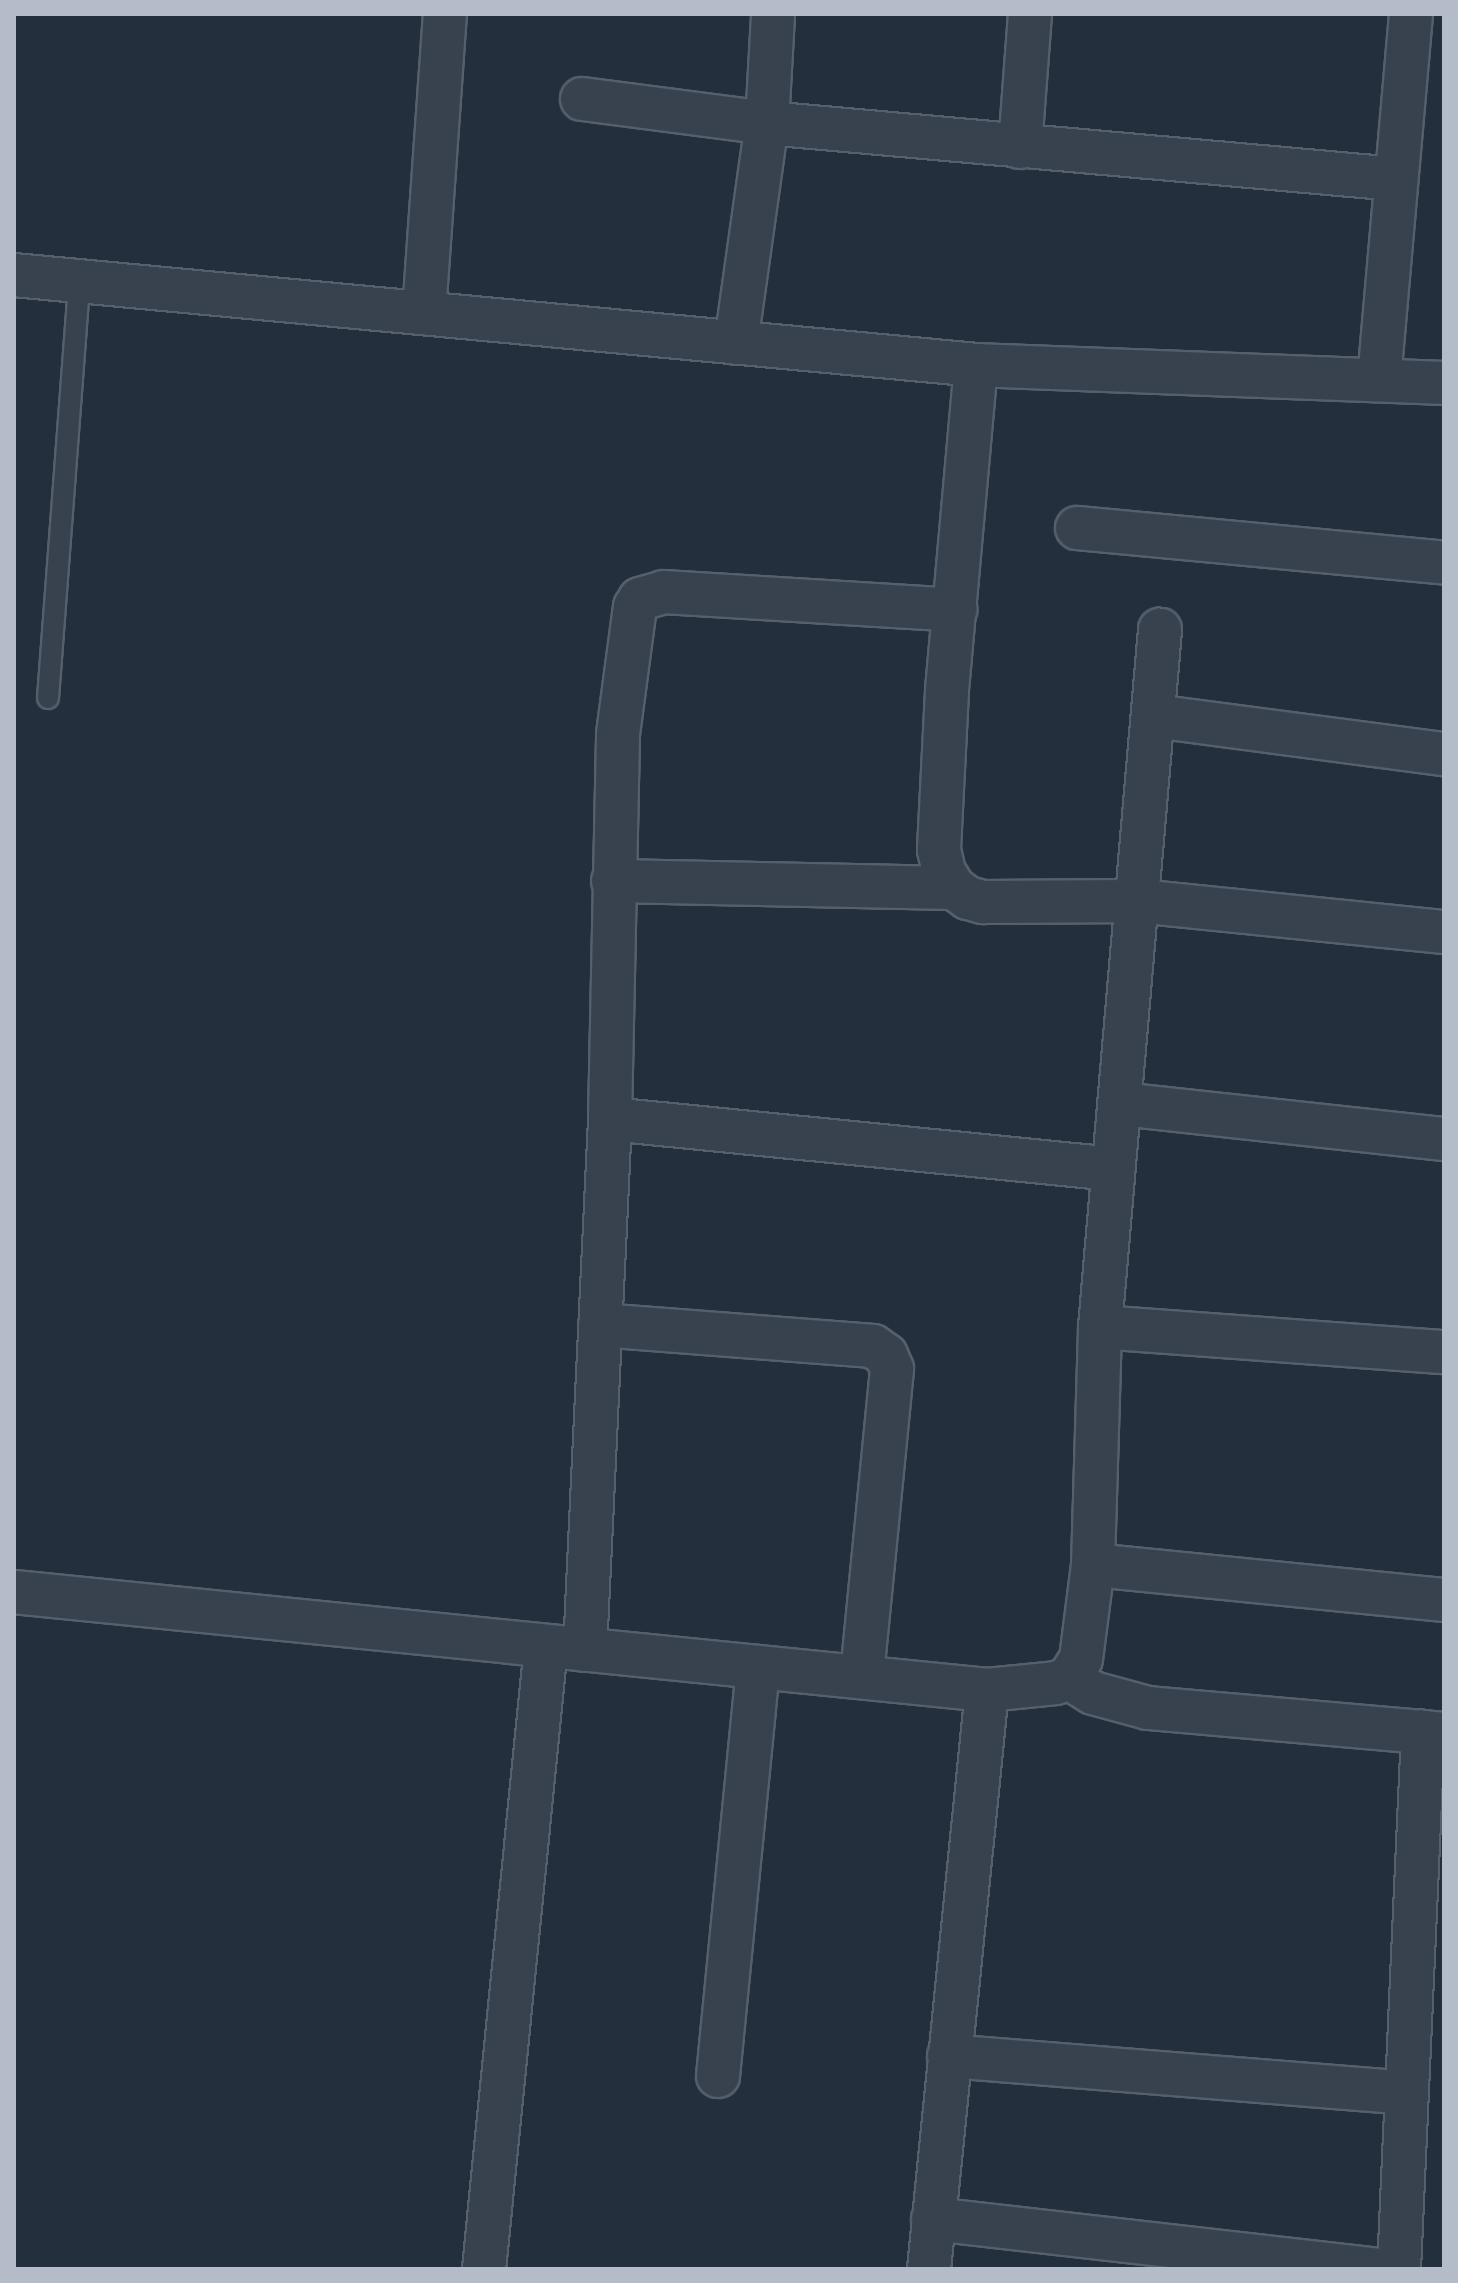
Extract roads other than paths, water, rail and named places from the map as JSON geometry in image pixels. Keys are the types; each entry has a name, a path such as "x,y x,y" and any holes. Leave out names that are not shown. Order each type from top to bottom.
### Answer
{"street":[{"path":"424,313 445,14"},
{"path":"736,343 767,123 773,14"},
{"path":"1020,147 1030,14"},
{"path":"1379,380 1411,14"},
{"path":"582,99 767,123 1396,179"},
{"path":"14,275 976,365 1444,383"},
{"path":"976,365 939,850 944,872 954,888 968,898 983,902 1138,901 1444,932"},
{"path":"1077,528 1444,563"},
{"path":"484,2269 566,1648 600,1325 610,1119 618,734 635,607 640,599 664,592 955,610"},
{"path":"14,1592 987,1690 1056,1683 1069,1678 1081,1659 1093,1565 1100,1327 1160,630"},
{"path":"1154,716 1444,754"},
{"path":"613,881 954,888"},
{"path":"1120,1104 1444,1139"},
{"path":"610,1119 1114,1169"},
{"path":"600,1325 873,1346 886,1355 892,1369 862,1677"},
{"path":"1100,1327 1444,1352"},
{"path":"1093,1565 1444,1600"},
{"path":"718,2076 758,1667"},
{"path":"1069,1678 1093,1693 1148,1708 1433,1733 1407,2093 1399,2269"},
{"path":"929,2269 987,1690"},
{"path":"949,2056 1407,2093"},
{"path":"933,2219 1375,2269"}],"lane":[{"path":"48,698 79,281"}]}
